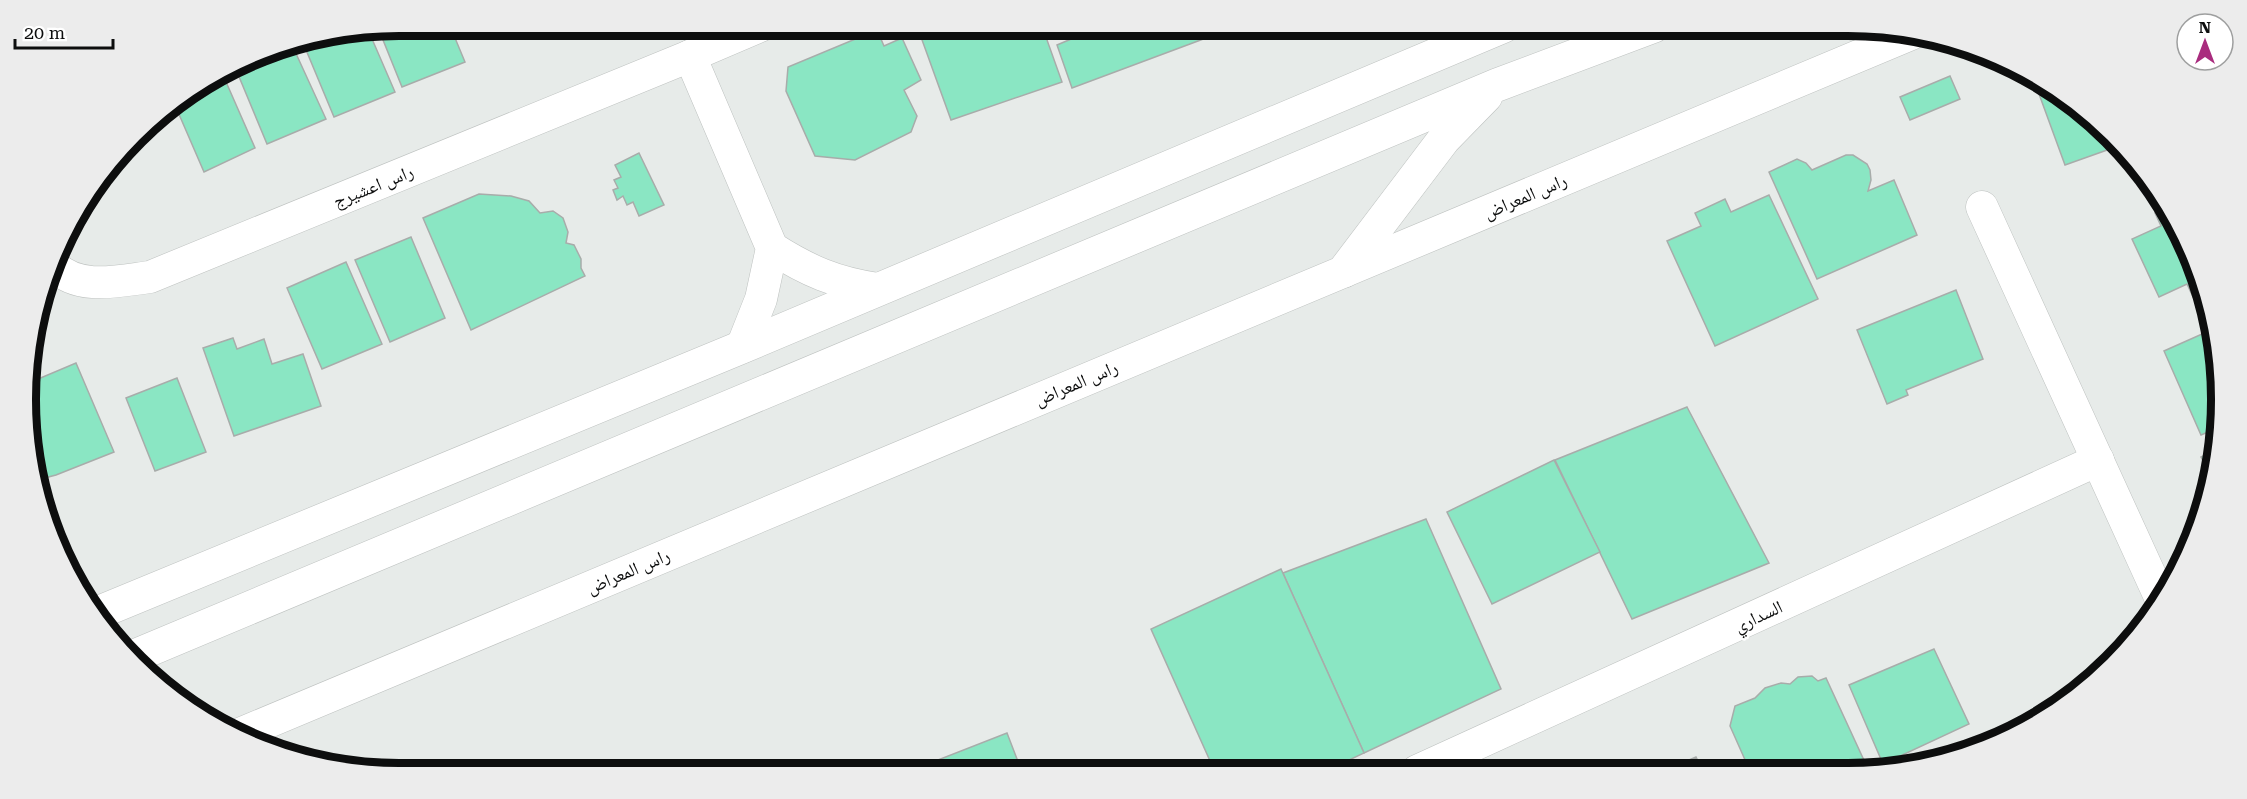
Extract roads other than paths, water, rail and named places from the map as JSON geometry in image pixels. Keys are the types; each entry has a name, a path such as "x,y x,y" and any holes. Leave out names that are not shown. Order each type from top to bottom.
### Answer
{"street":[{"name":"راس اعشيرج","path":"60,270 80,282 114,282 150,277 737,36"},
{"path":"104,610 742,347 1480,36"},
{"path":"139,654 1497,85 1627,36"},
{"name":"راس المعراض","path":"249,730 1898,40"},
{"path":"690,56 772,248 796,264 822,276 850,285 878,289"},
{"path":"1344,272 1444,139 1497,85"},
{"path":"1982,207 2157,590"},
{"path":"742,347 761,299 772,248"},
{"name":"السداري","path":"1435,763 2098,460"}]}
